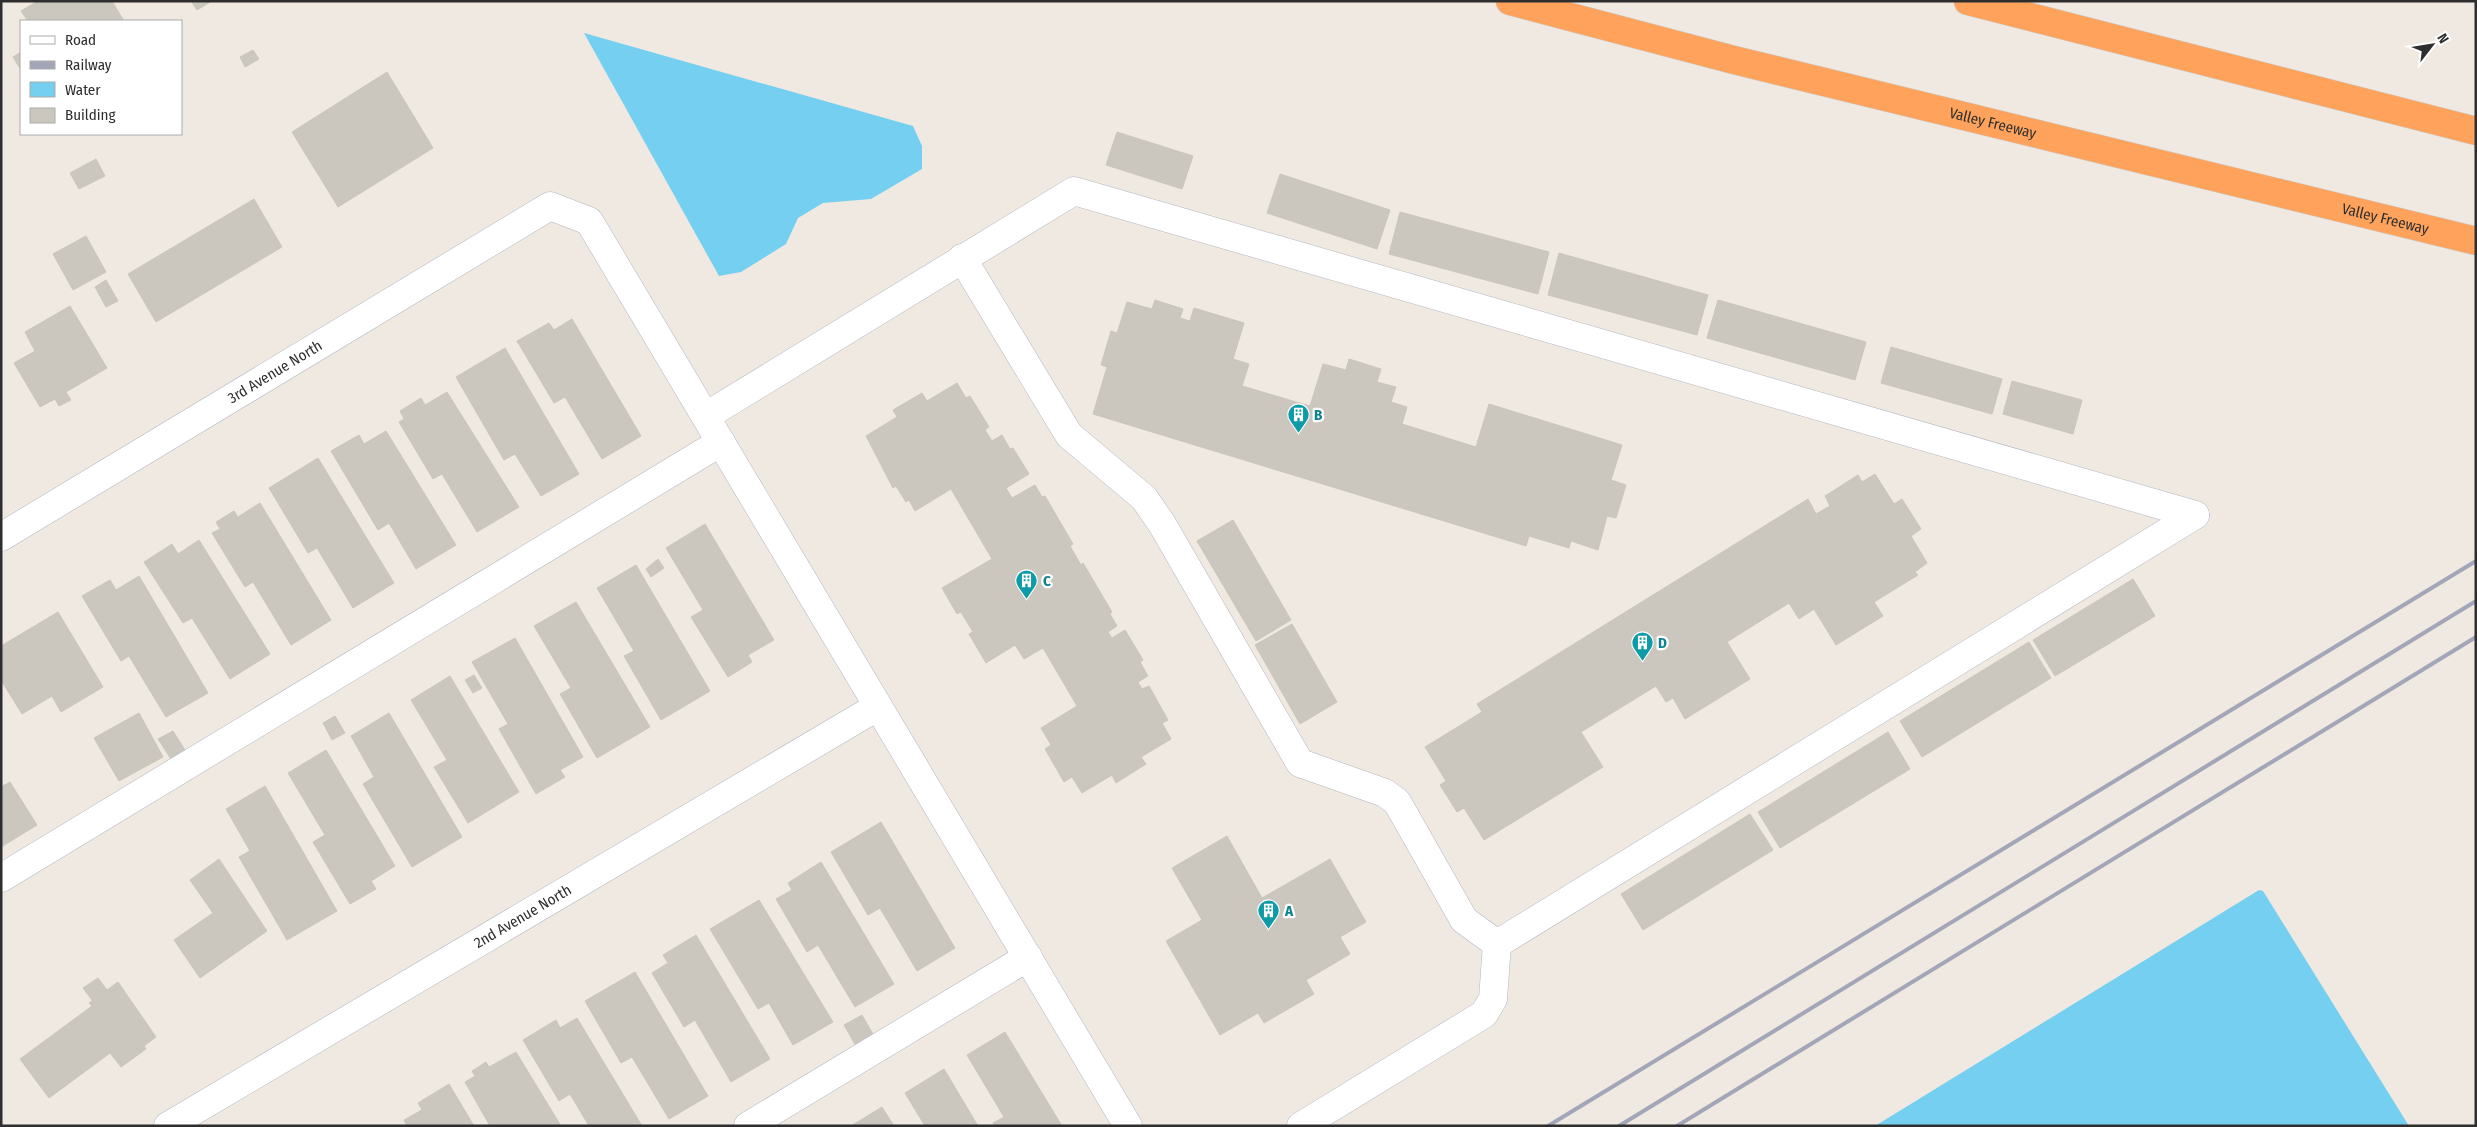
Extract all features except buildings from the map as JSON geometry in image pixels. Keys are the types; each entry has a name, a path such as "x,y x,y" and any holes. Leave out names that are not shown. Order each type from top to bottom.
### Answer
{"highway":[{"name":"Valley Freeway","path":"1510,1 1734,60 2476,241"},
{"path":"1968,1 2476,131"}],"street":[{"path":"1128,1126 706,416 1074,191 2196,516 1497,944"},
{"name":"3rd Avenue North","path":"1,537 550,206 589,221 706,416"},
{"path":"962,258 1069,435 1144,498 1162,524 1300,763 1385,793 1397,802 1464,920 1497,944"},
{"path":"1,878 721,442"},
{"name":"2nd Avenue North","path":"168,1126 878,707"},
{"path":"1302,1126 1484,1014 1493,999 1497,944"},
{"path":"748,1126 1028,957"}],"water":[{"path":"584,33 913,126 922,146 922,169 871,199 823,203 798,218 786,244 741,272 719,276"},
{"path":"2259,890 2263,891 2409,1126 1875,1126"}],"railway":[{"path":"1548,1126 2476,561"},
{"path":"1619,1126 2476,601"},
{"path":"1677,1126 2476,637"}],"place":[{"name":"B","path":"1298,434"},
{"name":"C","path":"1027,600"},
{"name":"D","path":"1642,662"},
{"name":"A","path":"1269,930"}]}
